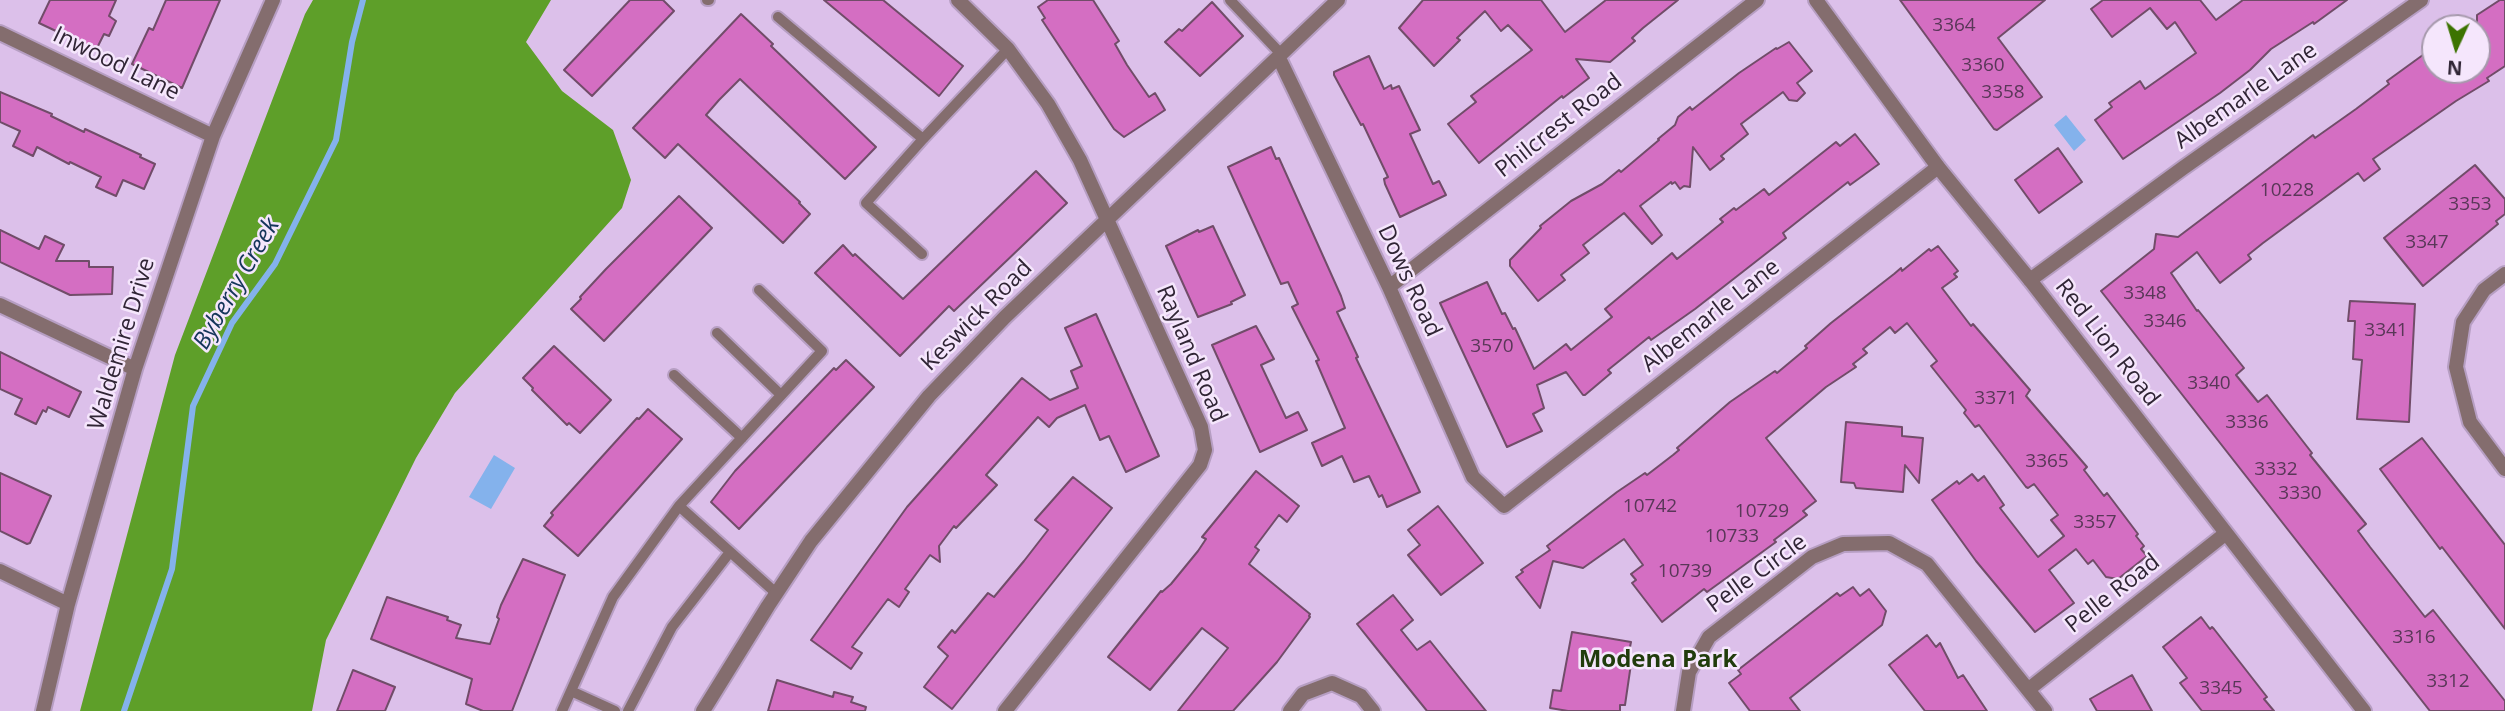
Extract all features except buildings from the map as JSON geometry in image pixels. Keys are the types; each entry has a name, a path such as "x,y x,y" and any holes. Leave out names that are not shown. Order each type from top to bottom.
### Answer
{"street":[{"name":"Waldemire Drive","path":"43,711 68,604 135,369 213,136 273,0"},
{"name":"Rayland Road","path":"958,0 1008,49 1054,115 1080,160 1201,427 1205,450 1200,465 1004,711"},
{"name":"Keswick Road","path":"703,711 811,541 929,396 1005,317 1338,0"},
{"name":"Philcrest Road","path":"1389,287 1757,0"},
{"name":"Red Lion Road","path":"1816,0 1938,167 2030,280 2364,711"},
{"name":"Albemarle Lane","path":"2030,280 2421,0"},
{"name":"Inwood Lane","path":"0,33 213,136"},
{"name":"Dows Road","path":"1280,56 1389,287 1473,477 1504,506 1511,500"},
{"name":"Albemarle Lane","path":"1511,500 1938,167"},
{"path":"2505,274 2484,290 2463,322 2456,367 2470,422 2505,469"},
{"path":"0,305 135,369"},
{"name":"Pelle Road","path":"2029,689 2225,534"},
{"name":"Pelle Circle","path":"1683,711 1689,672 1709,637 1812,557 1843,544 1889,542 1927,564 2045,711"},
{"path":"0,571 68,604"},
{"path":"1290,711 1303,694 1332,683 1361,696 1373,711"}],"lane":[{"path":"1230,0 1280,56"},
{"path":"778,17 923,139"},
{"path":"922,254 866,203 1008,49"},
{"path":"562,711 613,597 679,506 822,351 760,290"},
{"path":"717,333 781,395"},
{"path":"674,375 742,438"},
{"path":"679,506 776,593"},
{"path":"628,711 672,627 730,552"},
{"path":"571,691 615,711"}],"green space":[{"path":"313,0 551,0 526,42 562,91 613,130 631,180 622,208 455,393 416,458 326,640 312,711 80,711 175,355 305,14"}],"water":[{"path":"2066,115 2086,140 2074,151 2054,125"},
{"path":"494,455 515,468 491,509 469,497"}],"waterway":[{"name":"Byberry Creek","path":"124,711 172,569 193,406 232,323 275,264 336,140 352,42 363,0"}],"district":[{"name":"Modena Park","path":"1658,660"}]}
